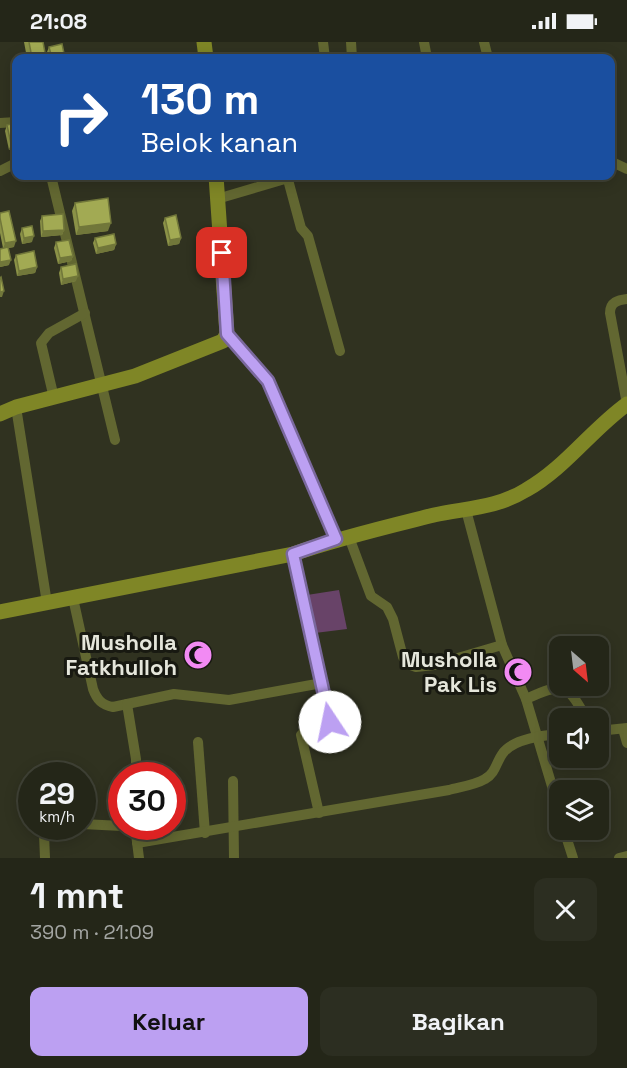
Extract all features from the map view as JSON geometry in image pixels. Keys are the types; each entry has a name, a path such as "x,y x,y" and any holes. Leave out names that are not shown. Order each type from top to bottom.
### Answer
{"street":[{"path":"52,180 115,440"},
{"path":"0,414 135,376 223,342 227,334 225,278 216,180"},
{"path":"217,200 277,180"},
{"path":"290,180 301,228 308,236 340,351"},
{"path":"0,612 293,554 343,538 437,514 504,502 546,477 627,404 622,348 610,307 613,303 627,299"},
{"path":"54,398 41,343 49,333 86,313"},
{"path":"227,334 268,381 371,596 387,608 393,620 403,657 408,664 416,667 434,665 502,645"},
{"path":"16,408 47,603"},
{"path":"466,510 502,645 526,699 550,780"},
{"path":"293,554 330,726 325,731 305,731 301,735 319,813"},
{"path":"73,598 96,697 105,705 113,707 174,694 229,700 322,682"},
{"path":"526,699 557,688 565,689 572,694 580,708"},
{"path":"127,704 136,762"},
{"path":"609,730 625,728 627,743"},
{"path":"137,843 449,790 484,780 494,772 503,752 515,744 537,736 549,735"},
{"path":"198,742 205,833"},
{"path":"233,781 234,858"},
{"path":"44,840 45,858"},
{"path":"137,840 139,858"},
{"path":"567,840 573,858"},
{"path":"619,858 627,856"}],"shaded area":[{"path":"339,590 347,629 315,633 307,595"}],"building":[{"path":"29,42 43,42 45,54 31,54"},
{"path":"62,44 64,54 51,54 49,47"},
{"path":"12,124 12,144 11,144 7,125"},
{"path":"108,198 111,223 79,227 75,203"},
{"path":"9,211 16,241 5,243 0,213"},
{"path":"63,214 64,230 43,231 42,216"},
{"path":"176,215 181,238 170,240 165,218"},
{"path":"32,226 34,236 24,238 22,228"},
{"path":"114,234 116,244 98,248 95,238"},
{"path":"69,240 73,256 60,258 56,242"},
{"path":"8,247 11,260 0,262 0,249"},
{"path":"34,251 37,267 19,271 16,255"},
{"path":"76,264 78,276 63,279 61,267"},
{"path":"0,278 4,291 0,292"}],"place":[{"name":"Musholla Fatkhulloh","path":"198,655"},
{"name":"Musholla Pak Lis","path":"518,672"}],"route":[{"path":"222,253 227,334 268,381 336,539 293,554 330,722"}]}
